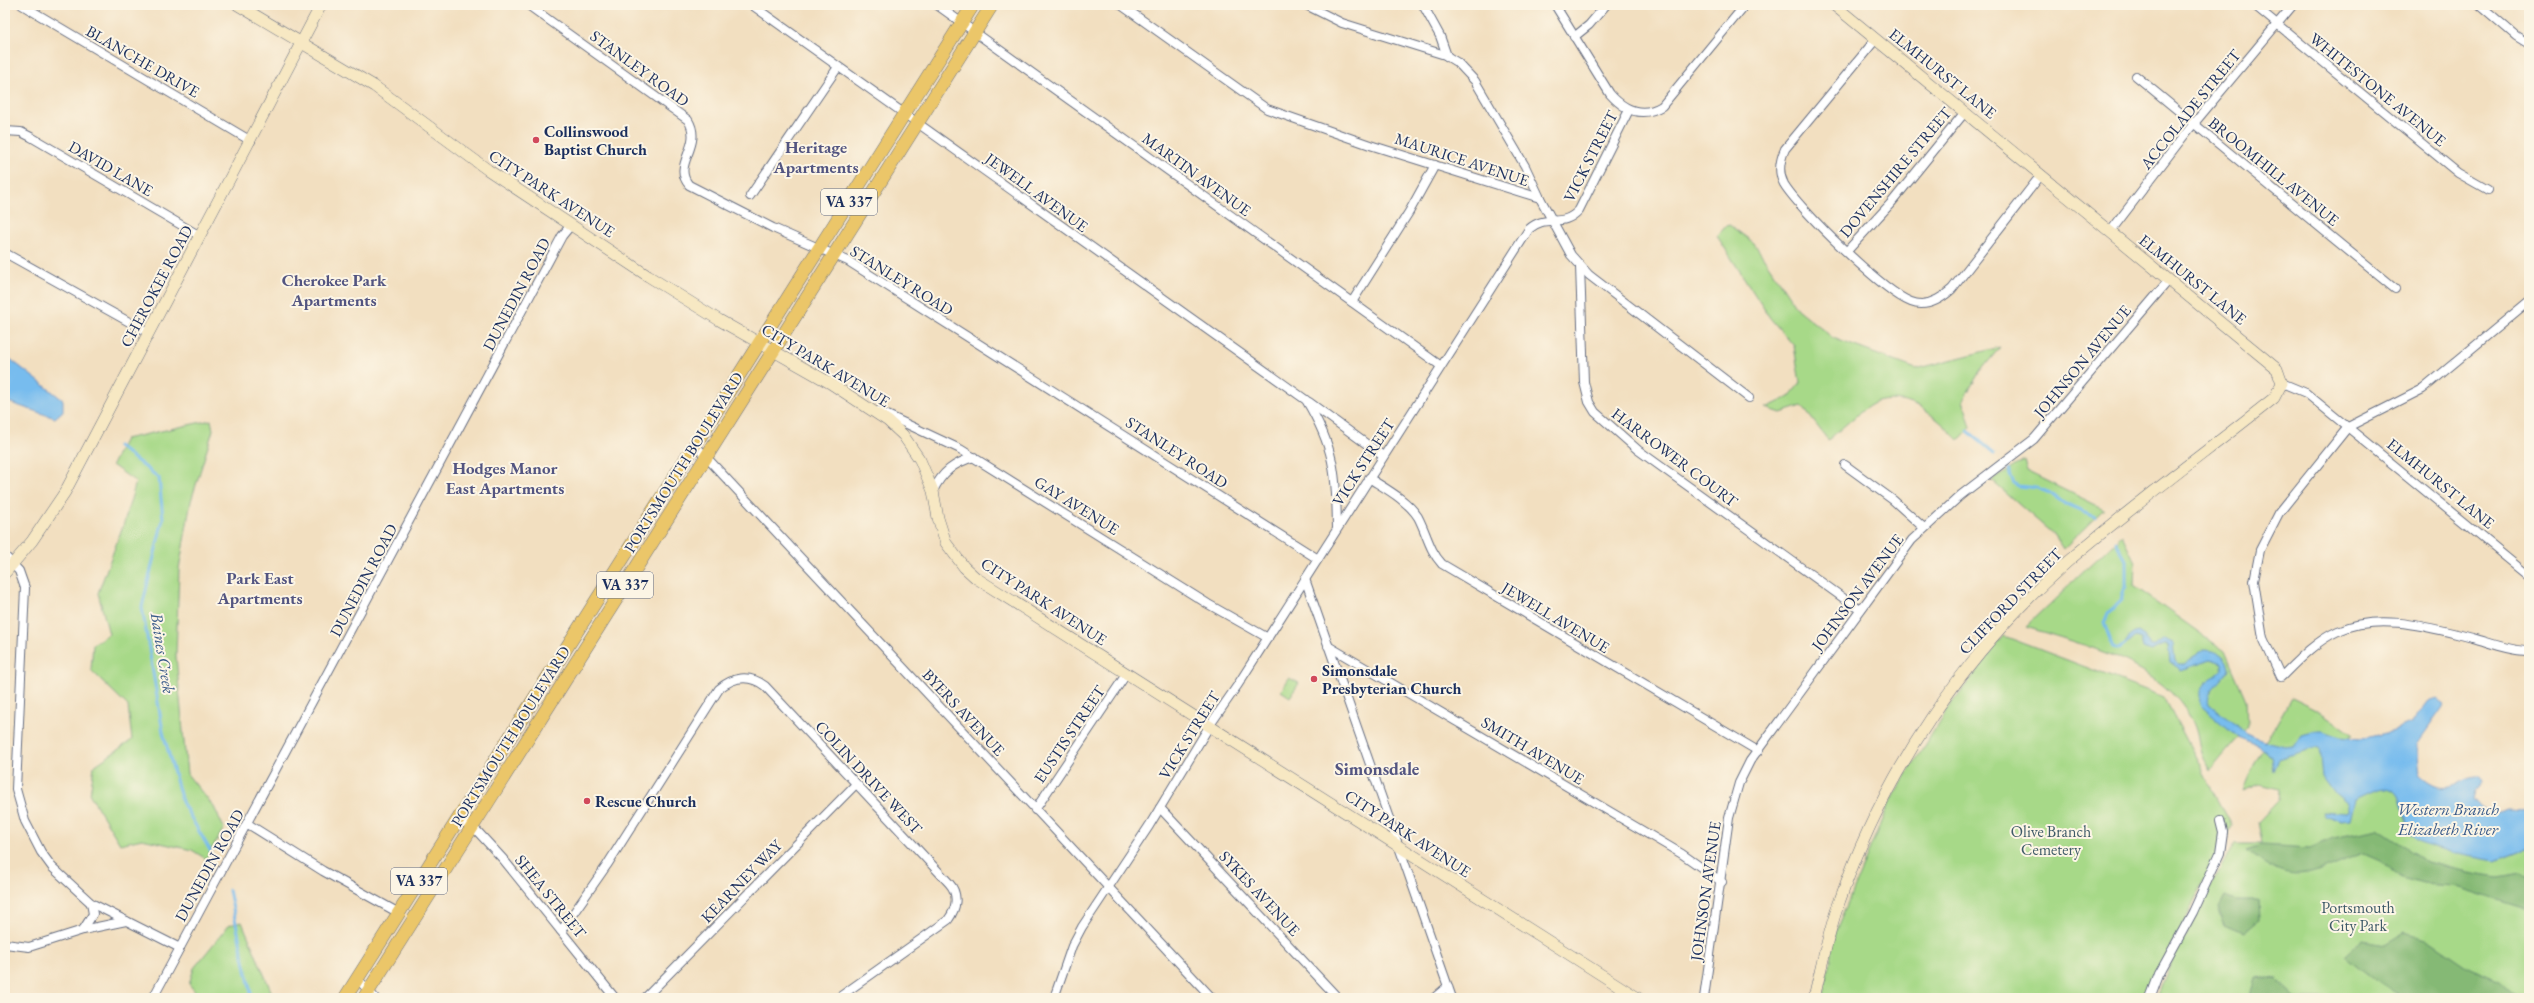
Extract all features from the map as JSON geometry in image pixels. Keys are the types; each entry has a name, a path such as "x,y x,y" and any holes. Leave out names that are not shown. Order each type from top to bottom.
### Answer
{"main road":[{"name":"PORTSMOUTH BOULEVARD","path":"345,998 973,5"},
{"name":"PORTSMOUTH BOULEVARD","path":"369,996 472,827 835,256 992,5"}],"street":[{"name":"BLANCHE DRIVE","path":"22,5 251,141"},
{"name":"CITY PARK AVENUE","path":"238,5 374,86 465,154 700,309 761,342 888,421 907,441 920,460 933,491 941,530 946,543 964,567 976,578 1210,725 1638,998"},
{"name":"CHEROKEE ROAD","path":"5,572 9,560 41,529 65,492 251,141 321,5"},
{"name":"STANLEY ROAD","path":"528,5 688,120 694,134 693,141 682,168 682,174 689,185 819,250 848,261 1318,559"},
{"name":"JEWELL AVENUE","path":"752,5 1383,456"},
{"name":"MARTIN AVENUE","path":"937,5 1440,366"},
{"name":"MAURICE AVENUE","path":"1121,5 1267,109 1435,166 1540,198 1550,220 1580,266 1749,398"},
{"path":"1306,5 1342,23 1447,56 1458,62 1475,80 1525,166 1540,198"},
{"path":"1423,5 1440,36 1447,56"},
{"path":"1555,5 1610,94 1619,104 1629,110"},
{"path":"1574,37 1589,24 1606,5"},
{"name":"VICK STREET","path":"1054,998 1072,946 1082,927 1160,808 1210,725 1268,638 1440,366 1529,229 1536,222 1550,220 1562,222 1572,218 1579,210 1629,110 1647,112 1662,106 1745,5"},
{"name":"ELMHURST LANE","path":"1834,5 2277,369 2282,383 2306,393 2529,576"},
{"name":"WHITESTONE AVENUE","path":"2254,5 2458,173 2488,190"},
{"name":"ACCOLADE STREET","path":"2110,232 2194,124 2293,5"},
{"path":"2480,5 2516,36 2529,44"},
{"path":"1876,39 1785,149 1780,163 1784,184 1806,211 1872,275 1911,302 1928,303 1938,300 1952,289 2041,175"},
{"path":"750,196 838,67"},
{"name":"BROOMHILL AVENUE","path":"2136,76 2395,289"},
{"name":"DOVENSHIRE STREET","path":"1847,251 1892,202 1965,112"},
{"name":"DAVID LANE","path":"5,131 21,132 200,236"},
{"path":"1352,302 1409,212 1435,166"},
{"name":"DUNEDIN ROAD","path":"153,998 248,824 562,236 572,225"},
{"path":"5,253 149,333"},
{"name":"HARROWER COURT","path":"1580,266 1584,382 1586,393 1595,412 1638,450 1860,610"},
{"name":"JOHNSON AVENUE","path":"1704,998 1733,800 1744,773 1758,751 1912,540 1961,495 2034,440 2169,280"},
{"path":"2529,301 2423,389 2348,427 2279,513 2268,531 2257,560 2255,593 2260,623 2272,659 2281,677 2308,651 2338,631 2370,624 2410,624 2529,652"},
{"name":"CLIFFORD STREET","path":"1814,998 1839,900 1874,820 1897,773 1932,717 1969,666 2003,627 2066,564 2274,398 2282,383"},
{"name":"JEWELL AVENUE","path":"1306,400 1323,428 1334,463 1337,528"},
{"name":"GAY AVENUE","path":"866,406 901,420 974,457 1208,604 1268,638"},
{"name":"BYERS AVENUE","path":"695,445 1212,998"},
{"path":"933,491 938,480 949,468 974,457"},
{"path":"1845,465 1893,500 1924,528"},
{"name":"JEWELL AVENUE","path":"1369,478 1408,505 1423,527 1432,551 1442,564 1758,751"},
{"path":"9,560 22,578 25,595 16,789 20,807 41,852 62,878 91,903 180,948"},
{"path":"1305,579 1396,844 1452,998"},
{"name":"SMITH AVENUE","path":"1328,646 1682,854 1722,882"},
{"name":"EUSTIS STREET","path":"1035,810 1127,673"},
{"name":"COLIN DRIVE WEST","path":"561,931 607,865 719,690 733,680 743,678 760,683 768,690 949,883 956,900 953,914 948,920 838,998"},
{"name":"KEARNEY WAY","path":"645,998 856,784"},
{"name":"SYKES AVENUE","path":"1160,808 1338,998"},
{"name":"SHEA STREET","path":"458,818 472,827 508,865 615,998"},
{"path":"2150,998 2159,974 2193,912 2220,854 2223,832 2220,820"},
{"path":"248,824 323,871 399,914"},
{"path":"83,930 93,914 91,903"},
{"path":"5,944 29,947 83,930 126,921"},
{"path":"358,978 369,996"},
{"path":"1434,998 1448,986"}],"green space":[{"path":"1728,224 1754,243 1797,309 1833,338 1916,369 2000,347 1979,373 1963,400 1971,427 1959,440 1933,416 1923,409 1913,404 1890,400 1872,404 1859,413 1828,440 1802,406 1781,413 1766,408 1789,397 1800,383 1794,346 1770,318 1717,236"},
{"path":"211,420 213,430 191,501 179,569 176,656 187,774 214,807 224,828 206,859 192,850 142,839 120,844 90,795 94,766 132,740 128,706 91,670 93,644 109,634 98,593 124,523 136,482 112,465 125,439"},
{"path":"2024,460 2027,471 2104,509 2063,549 2054,535 1992,481"},
{"path":"2122,535 2135,562 2134,586 2225,651 2246,700 2247,727 2210,771 2202,757 2193,722 2180,702 2162,685 2142,671 2120,659 2096,649 2026,627"},
{"name":"Olive Branch Cemetery","path":"2004,636 2164,697 2232,826 2146,998 1822,998 1836,931 1888,805 1948,708"},
{"path":"1289,678 1299,683 1290,697 1281,691"},
{"name":"Portsmouth City Park","path":"2291,698 2326,715 2353,734 2334,748 2495,861 2529,848 2529,877 2520,873 2529,888 2529,998 2157,998 2170,964 2234,843 2262,843 2258,822 2279,800 2280,789 2260,784 2243,791 2256,760"},
{"path":"2378,829 2427,862 2467,872 2499,877 2520,873 2529,877 2529,910 2453,886 2423,884 2402,878 2380,860 2364,853 2317,871 2292,875 2278,871 2264,863 2247,850 2262,845 2310,848 2333,838"},
{"path":"2224,896 2237,900 2258,900 2259,920 2244,933 2225,925 2218,907"},
{"path":"242,922 274,998 200,998 189,984 194,968 229,925"},
{"path":"2405,932 2429,940 2470,968 2500,981 2518,998 2404,998 2375,980 2345,956 2362,940 2385,944"},
{"path":"2255,977 2277,979 2297,998 2250,998"}],"water":[{"path":"5,355 63,400 63,411 55,418 5,401"},
{"name":"Western Branch Elizabeth River","path":"2137,632 2143,636 2151,646 2155,646 2164,639 2173,643 2175,661 2178,664 2184,664 2205,650 2213,651 2221,655 2226,661 2229,669 2212,690 2208,699 2209,704 2247,734 2269,743 2286,747 2293,746 2301,734 2314,731 2324,731 2340,737 2361,739 2394,731 2412,723 2429,700 2437,698 2444,703 2443,707 2417,744 2420,775 2439,787 2453,786 2472,777 2480,777 2482,783 2475,791 2473,799 2481,808 2496,814 2508,810 2529,811 2529,848 2495,861 2452,853 2418,841 2412,835 2398,796 2394,791 2384,788 2372,791 2355,799 2350,820 2341,821 2324,815 2322,811 2345,813 2348,811 2348,803 2330,788 2322,777 2319,748 2278,759 2273,771 2271,757 2267,752 2259,746 2238,738 2200,705 2201,693 2203,689 2209,680 2222,669 2222,664 2211,660 2181,670 2170,662 2168,645 2163,645 2151,651 2143,648 2141,639 2135,637 2122,648 2131,634"}],"waterway":[{"path":"1968,431 1994,453"},
{"name":"Baines Creek","path":"118,446 159,478 163,519 142,607 163,732 182,802 211,852"},
{"path":"2008,470 2014,483 2018,486 2037,488 2050,493 2065,504 2095,517"},
{"path":"2115,541 2126,560 2126,586 2122,599 2108,613 2104,623 2113,647 2118,649 2125,645"},
{"name":"Baines Creek","path":"229,890 252,998"}],"place":[{"name":"Collinswood Baptist Church","path":"536,140"},
{"name":"Simonsdale Presbyterian Church","path":"1314,679"},
{"name":"Rescue Church","path":"587,801"}],"district":[{"name":"Heritage Apartments","path":"816,157"},
{"name":"Cherokee Park Apartments","path":"334,290"},
{"name":"Hodges Manor East Apartments","path":"505,478"},
{"name":"Park East Apartments","path":"260,588"},
{"name":"Simonsdale","path":"1377,769"}]}
